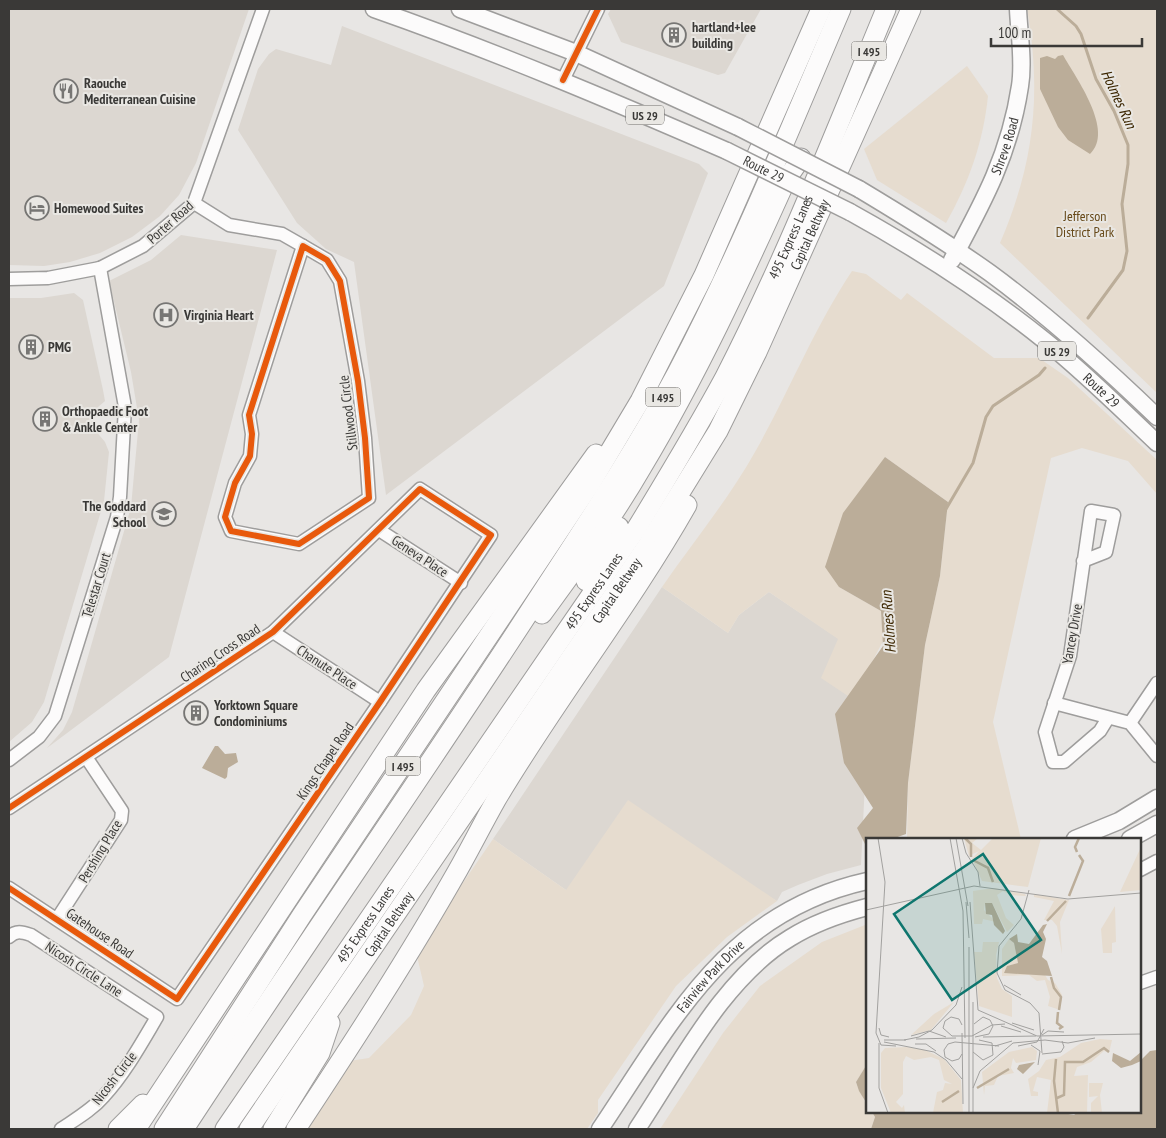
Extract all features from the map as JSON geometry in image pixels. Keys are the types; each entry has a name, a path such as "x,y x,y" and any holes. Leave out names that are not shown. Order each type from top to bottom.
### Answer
{"highway":[{"name":"I 495","path":"164,1129 302,915 591,483 640,401 704,275 821,9"},
{"name":"I 495","path":"184,1129 434,758 614,481 677,372 742,236 841,9"},
{"name":"495 Express Lanes","path":"224,1129 635,531 674,466 725,376 800,212 886,9"},
{"name":"Capital Beltway","path":"249,1129 650,543 718,431 757,352 911,9"},
{"path":"434,758 571,574 642,469 707,350 775,217 801,158"},
{"path":"489,742 674,436 730,330 775,217"},
{"path":"296,1129 372,1012 458,870 506,784 567,688 661,550 702,480 733,416 757,352"},
{"path":"136,1129 426,690 595,455 640,401"},
{"path":"273,1129 320,1053 337,1003"},
{"path":"118,1129 138,1110 192,1045"}],"main road":[{"name":"Route 29","path":"374,9 464,40 563,80 791,182 890,234 1043,340 1078,369 1157,443"},
{"name":"Route 29","path":"460,9 576,53 738,127 859,189 957,250 1069,336 1157,417"},
{"name":"Shreve Road","path":"946,271 993,184 1010,134 1020,84 1018,9"},
{"path":"1077,838 1119,821 1157,798"},
{"path":"1132,838 1157,824"},
{"name":"Fairview Park Drive","path":"600,1129 691,996 730,952 754,931 796,906 814,897 866,882"},
{"name":"Fairview Park Drive","path":"637,1129 717,1007 755,964 790,938 811,926 866,907"}],"street":[{"name":"Porter Road","path":"9,279 48,278 100,268 143,246 194,203 263,9"},
{"path":"563,80 598,9"},
{"name":"Stillwood Circle","path":"194,203 229,225 282,234 326,260 340,281 358,381 365,438 369,498 299,544 231,531 225,517 235,483 250,456 252,434 249,415 302,246"},
{"name":"Telestar Court","path":"9,760 49,727 58,710 117,517 124,447 122,434 125,407 100,268"},
{"name":"Charing Cross Road","path":"9,808 273,632 420,488 491,535"},
{"name":"Geneva Place","path":"379,530 460,583"},
{"name":"Kings Chapel Road","path":"177,1000 491,535"},
{"name":"Yancey Drive","path":"1084,561 1070,656 1045,732 1053,762 1064,762 1100,731 1108,718"},
{"name":"Chanute Place","path":"273,632 380,702"},
{"path":"1130,723 1157,683"},
{"path":"1054,703 1130,723 1157,756"},
{"name":"Pershing Place","path":"57,919 121,820 122,811 86,757"},
{"path":"1141,869 1157,861"},
{"name":"Gatehouse Road","path":"9,888 177,1000"},
{"name":"Nicosh Circle Lane","path":"9,937 13,933 21,931 31,935 157,1017"},
{"path":"1141,982 1157,977"},
{"name":"Nicosh Circle","path":"61,1129 88,1111 105,1096 125,1069 157,1017"}],"shaded area":[{"path":"9,9 249,9 196,163 179,195 160,216 132,237 100,253 70,262 44,266 9,265"},
{"path":"611,9 761,9 725,73 718,75 621,42 608,14"},
{"path":"342,26 699,164 708,173 664,286 386,495 354,262 326,249 297,223 238,130 258,69 269,54 276,49 331,65"},
{"path":"181,235 277,250 169,657 47,748 63,730 72,712 131,507 139,420 131,372 109,281 151,260"},
{"path":"74,293 83,300 105,401 98,407 93,422 95,430 105,442 109,452 104,501 44,702 32,722 9,742 9,298 41,298"},
{"path":"662,587 728,633 739,615 769,592 839,639 869,699 861,865 827,874 798,885 782,892 777,901 761,892 566,890 493,839"}],"green space":[{"name":"Jefferson District Park","path":"1027,9 1157,9 1157,393 1000,243 1021,185 1032,128 1034,70"},
{"path":"967,66 988,96 986,113 974,162 962,192 946,223 877,180 864,149"},
{"path":"852,271 866,274 901,300 907,293 994,358 1039,358 1068,378 1157,460 1157,494 1128,461 1082,448 1051,458 993,722 1021,838 907,838 908,783 925,645 940,576 948,502 885,457 839,587 881,611 883,641 870,666 869,699 848,696 821,678 838,639 769,592 739,615 728,633 662,587 745,470 838,293"},
{"path":"628,800 777,901 727,937 676,986 598,1100 598,1113 587,1129 297,1129 343,1062 369,1058 411,1015 424,986 417,956 425,938 493,839 566,890"},
{"path":"866,926 866,1066 856,1082 866,1104 866,1113 873,1113 875,1117 871,1129 660,1129 723,1033 760,986 822,942"}],"water":[{"path":"1063,55 1084,90 1096,119 1097,144 1090,154 1068,140 1058,127 1040,89 1040,58 1047,56 1055,59"},
{"path":"885,457 948,502 940,576 925,645 908,783 906,834 895,838 866,838 866,846 857,828 873,808 844,763 835,714 883,646 881,611 839,587 825,567 843,513"},
{"path":"215,746 218,746 225,754 236,753 238,762 228,768 225,779 202,768"},
{"path":"1157,1050 1157,1129 871,1129 875,1117 873,1113 1063,1113 1074,1115 1077,1113 1141,1113 1141,1060 1150,1051"},
{"path":"866,1066 866,1102 859,1091 856,1082"}],"waterway":[{"name":"Holmes Run","path":"1057,9 1076,26 1081,34 1096,79 1114,111 1128,145 1128,164 1122,204 1127,251 1123,270 1088,318"},
{"name":"Holmes Run","path":"946,509 973,463 986,417 993,406 1039,375 1045,368"}],"cycle path":[{"path":"563,80 598,9"},
{"path":"303,246 327,260 340,281 358,381 365,438 369,498 299,544 231,531 225,517 235,483 250,456 252,434 249,415 303,246"},
{"path":"9,808 273,632 420,489 491,535 380,702 177,999 9,888"}],"place":[{"name":"hartland+lee building","path":"674,35"},
{"name":"Raouche Mediterranean Cuisine","path":"66,91"},
{"name":"Homewood Suites","path":"37,208"},
{"name":"Virginia Heart","path":"166,315"},
{"name":"PMG","path":"31,347"},
{"name":"Orthopaedic Foot & Ankle Center","path":"45,419"},
{"name":"The Goddard School","path":"164,514"},
{"name":"Yorktown Square Condominiums","path":"196,713"}]}
